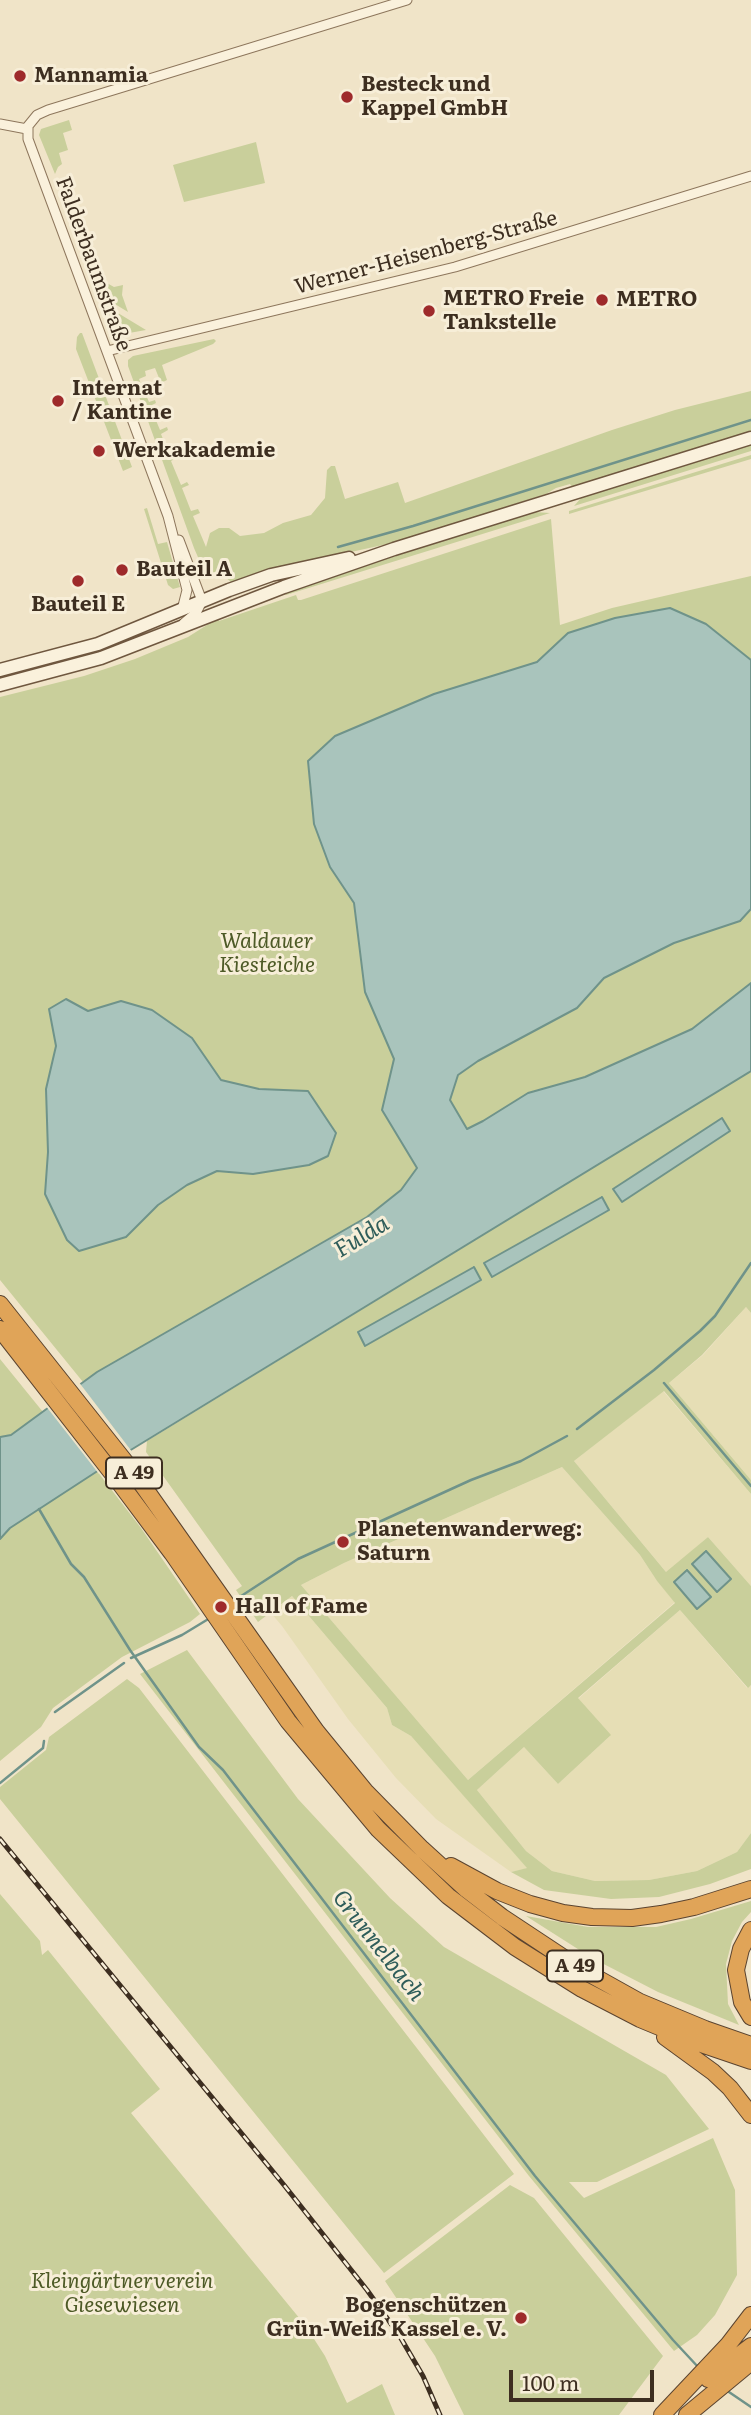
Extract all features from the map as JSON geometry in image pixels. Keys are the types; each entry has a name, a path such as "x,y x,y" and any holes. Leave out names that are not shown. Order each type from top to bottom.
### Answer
{"highway":[{"name":"A 49","path":"0,1304 134,1473 251,1654 289,1721 378,1829 448,1896 515,1947 582,1989 640,2019 751,2061"},
{"name":"A 49","path":"0,1329 251,1654 350,1773 422,1849 502,1917 579,1968 640,2002 751,2045"},
{"path":"422,1849 514,1898 550,1910 592,1917 619,1918 661,1914 694,1908 751,1889"},
{"path":"751,1930 741,1949 736,1970 742,2002 751,2017"},
{"path":"640,2019 713,2072 730,2088 751,2116"},
{"path":"688,2415 694,2393 726,2365 751,2315"},
{"path":"664,2415 751,2346"},
{"path":"726,2365 751,2362"}],"main road":[{"path":"0,685 101,658 284,587 394,549 751,438"},
{"path":"0,670 98,644 271,575 394,549"}],"street":[{"path":"0,124 27,129 34,118 48,110 382,4 407,0"},
{"name":"Falderbaumstraße","path":"27,129 28,139 169,516 187,590 182,610"},
{"name":"Werner-Heisenberg-Straße","path":"107,351 455,267 751,176"},
{"path":"169,516 202,601 196,613 174,631"}],"shaded area":[{"path":"746,1307 751,1313 751,1480 669,1383 703,1355"},
{"path":"663,1391 751,1494 751,1586 708,1537 667,1573 574,1461"},
{"path":"562,1467 640,1555 675,1602 468,1780 301,1585 344,1563"},
{"path":"292,1596 387,1708 392,1725 411,1736 528,1868 511,1872 436,1819 396,1778 348,1719 271,1613"},
{"path":"680,1610 747,1688 751,1685 751,1833 737,1852 697,1871 649,1880 595,1881 552,1871 526,1851 477,1790 524,1747 558,1784 610,1736 578,1699"}],"green space":[{"path":"69,120 72,130 63,133 68,150 59,153 62,164 55,174 39,135 41,129"},
{"path":"256,142 265,183 184,202 173,165"},
{"path":"96,277 114,287 123,285 122,295 128,312 100,295 94,279"},
{"path":"103,304 146,330 129,333 119,331 113,327"},
{"path":"80,333 132,467 123,471 76,349"},
{"path":"214,339 216,341 213,344 162,365 167,380 161,383 155,368 145,371 146,376 139,379 149,402 155,400 156,403 150,406 160,430 167,427 168,430 161,434 170,457 177,454 178,457 171,461 181,485 187,482 189,485 182,488 191,511 198,509 200,513 193,516 206,547 210,533 219,528 229,528 240,536 264,533 283,523 311,515 325,498 327,470 331,466 335,466 345,499 398,482 405,503 612,430 675,410 751,391 751,431 572,487 570,484 556,488 546,494 392,543 269,570 231,582 224,576 207,578 128,360 133,356"},
{"path":"751,444 751,451 574,506 582,497"},
{"path":"751,455 751,459 569,514 569,511"},
{"path":"147,508 158,544 167,542 180,587 173,589 168,585 144,509"},
{"path":"535,512 550,513 286,595 284,591"},
{"name":"Waldauer Kiesteiche","path":"551,519 560,625 612,608 751,576 751,983 692,1029 585,1077 559,1084 408,1180 401,1190 367,1217 83,1382 0,1280 0,697 84,676 135,659 188,637 218,618 219,621 296,595 298,600 301,600"},
{"path":"751,1071 751,1313 746,1307 702,1355 669,1383 751,1480 751,1494 664,1391 574,1461 666,1572 708,1537 751,1586 751,1685 748,1688 680,1610 578,1698 611,1735 558,1784 524,1747 477,1790 526,1851 552,1871 595,1881 649,1880 697,1871 737,1852 751,1833 751,1869 710,1884 659,1897 611,1899 544,1890 511,1872 527,1868 411,1736 392,1725 387,1708 292,1596 258,1622 236,1590 242,1586 146,1452 147,1441","holes":["562,1467 640,1555 675,1603 468,1780 301,1585 344,1563"]},
{"path":"0,1359 43,1412 11,1435 0,1437"},
{"path":"97,1471 141,1528 200,1614 190,1622 122,1657 53,1708 41,1727 0,1761 0,1539 10,1528"},
{"path":"187,1650 298,1799 390,1898 444,1947 666,2075 709,2129 597,2182 569,2182 584,2198 713,2138 735,2190 737,2275 715,2315 697,2335 674,2351 529,2176 140,1674"},
{"path":"127,1679 139,1688 514,2174 384,2273 0,1799 0,1787 46,1750 49,1737"},
{"name":"Kleingärtnerverein Giesewiesen","path":"0,1894 40,1941 42,1955 48,1950 160,2089 131,2113 305,2325 325,2356 347,2403 382,2384 395,2415 0,2415"},
{"path":"751,1901 751,1912 732,1941 726,1964 728,2004 739,2025 658,1992 592,1958 526,1916 588,1927 656,1927"},
{"name":"Bogenschützen Grün-Weiß Kassel e. V.","path":"510,2185 534,2198 663,2356 619,2415 464,2415 435,2356 385,2281"}],"water":[{"name":"Fulda","path":"670,608 706,624 751,660 751,909 740,921 674,943 604,978 577,1008 478,1061 458,1075 450,1100 467,1129 528,1093 585,1077 692,1029 751,983 751,1071 116,1459 10,1528 0,1539 0,1437 11,1435 97,1372 367,1217 401,1190 417,1168 382,1110 394,1059 365,992 354,903 330,867 314,824 308,761 335,736 434,694 537,662 568,633 615,618"},
{"path":"66,999 88,1011 121,1001 152,1010 192,1038 221,1080 259,1089 308,1091 336,1133 328,1156 309,1165 253,1174 217,1171 187,1185 158,1205 126,1237 79,1251 67,1240 45,1194 48,1152 46,1089 56,1046 49,1009"},
{"path":"722,1118 730,1131 622,1202 613,1189"},
{"path":"602,1197 609,1210 492,1277 484,1263"},
{"path":"474,1267 481,1280 365,1346 358,1332"},
{"path":"706,1551 731,1579 717,1592 692,1564"},
{"path":"687,1570 711,1597 697,1609 674,1582"}],"pier":[{"path":"78,1381 133,1453 99,1474 45,1405"}],"waterway":[{"path":"338,547 751,420"},
{"path":"577,1429 700,1331 715,1316 751,1263"},
{"path":"664,1383 751,1486"},
{"path":"232,1602 298,1559 471,1480 521,1461 567,1436"},
{"name":"Grunnelbach","path":"39,1509 71,1564 84,1577 130,1650 199,1747 223,1770 535,2176 699,2368"},
{"path":"131,1658 182,1635 210,1618"},
{"path":"55,1712 124,1663"},
{"path":"0,1783 43,1748 44,1741"},
{"name":"Grunnelbach","path":"726,2390 751,2407"}],"railway":[{"path":"0,1839 367,2290 399,2335 423,2376 440,2415"}],"place":[{"name":"Mannamia","path":"20,76"},
{"name":"Besteck und Kappel GmbH","path":"347,97"},
{"name":"METRO","path":"602,300"},
{"name":"METRO Freie Tankstelle","path":"429,311"},
{"name":"Internat / Kantine","path":"58,401"},
{"name":"Werkakademie","path":"99,451"},
{"name":"Bauteil A","path":"122,570"},
{"name":"Bauteil E","path":"78,581"},
{"name":"Planetenwanderweg: Saturn","path":"343,1542"},
{"name":"Hall of Fame","path":"221,1607"},
{"name":"Bogenschützen Grün-Weiß Kassel e. V.","path":"521,2318"}]}
